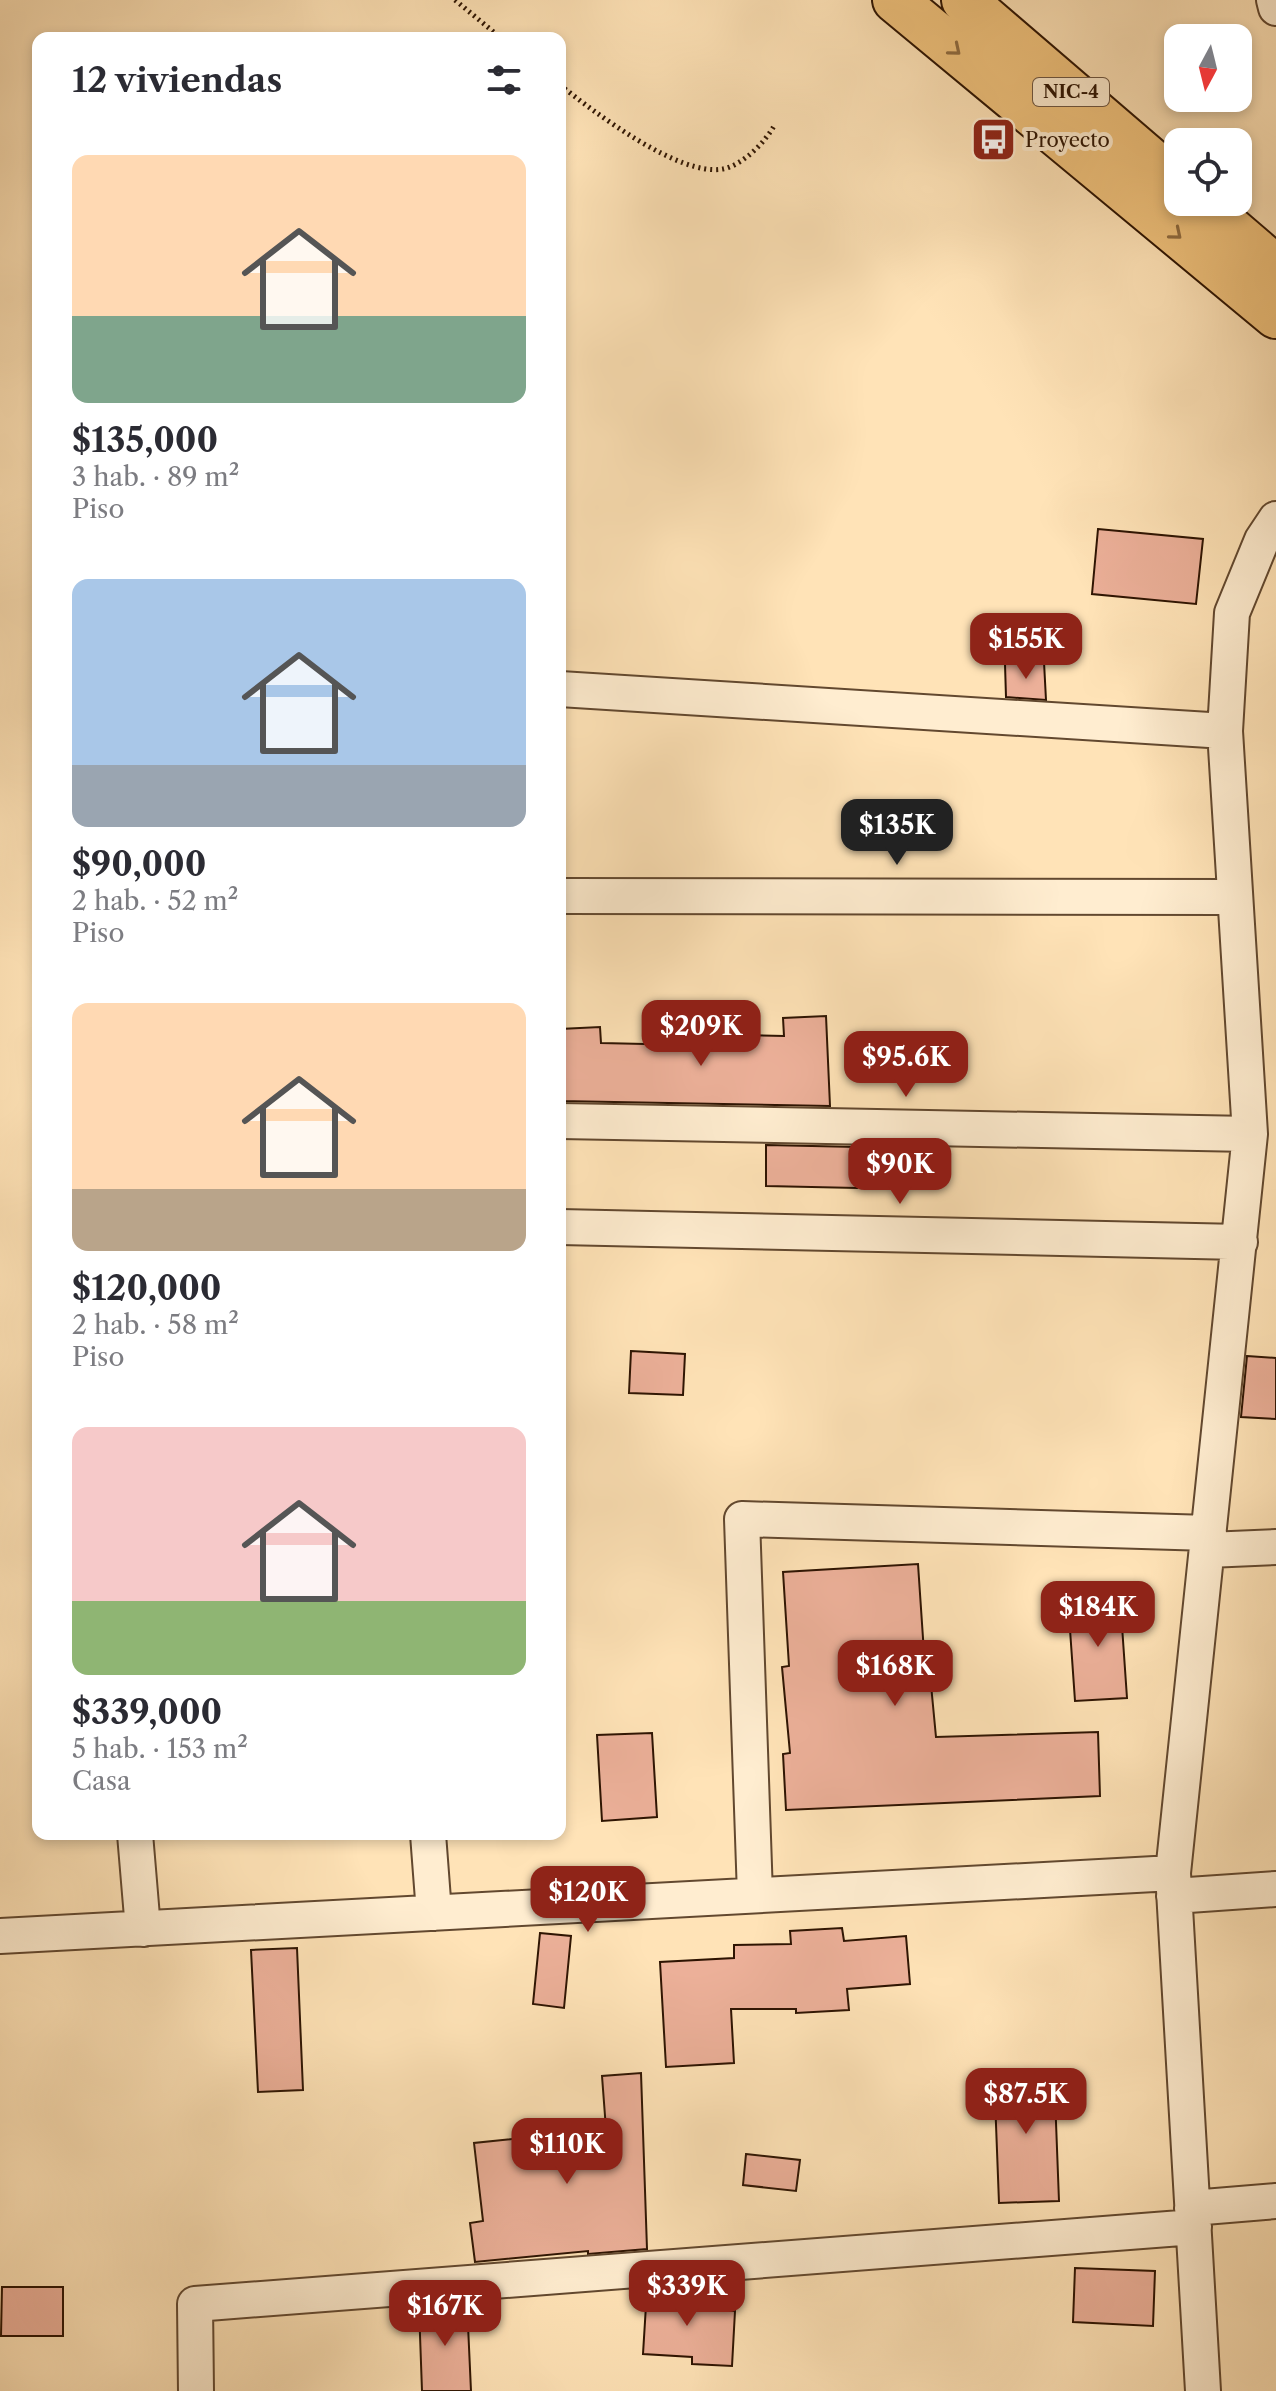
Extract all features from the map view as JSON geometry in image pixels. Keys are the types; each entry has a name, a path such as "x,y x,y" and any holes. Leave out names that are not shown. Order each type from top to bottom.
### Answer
{"highway":[{"name":"NIC-4","path":"895,0 1276,316"},
{"name":"NIC-4","path":"964,0 1164,172"},
{"path":"1215,216 1276,268"}],"street":[{"path":"1274,0 1276,8"},
{"path":"1203,2391 1174,1884 1250,1134 1225,731 1232,613 1262,540 1276,519"},
{"path":"566,689 1225,731"},
{"path":"566,896 1234,897"},
{"path":"566,1121 1250,1134"},
{"path":"566,1227 1240,1242"},
{"path":"755,1895 742,1519 1208,1541 1276,1547"},
{"path":"136,1840 143,1929"},
{"path":"428,1840 434,1913"},
{"path":"0,1936 755,1895 1174,1884 1276,1889"},
{"path":"196,2391 195,2304 1193,2217 1276,2201"}],"path":[{"path":"455,0 494,32"},
{"path":"566,89 630,135 681,164 723,169 762,146 774,126"}],"building":[{"path":"1098,529 1203,539 1196,604 1092,594"},
{"path":"1044,662 1046,700 1006,697 1005,664"},
{"path":"826,1016 830,1106 566,1101 566,1029 600,1027 601,1043 689,1045 689,1034 784,1036 783,1018"},
{"path":"766,1145 858,1147 857,1188 766,1186"},
{"path":"631,1351 685,1354 683,1395 629,1393"},
{"path":"1247,1356 1276,1358 1276,1419 1241,1417"},
{"path":"918,1564 924,1653 928,1653 936,1737 1098,1732 1100,1796 786,1810 783,1754 790,1753 782,1667 789,1666 783,1572"},
{"path":"1120,1597 1127,1698 1075,1701 1068,1601"},
{"path":"652,1733 657,1817 602,1821 597,1735"},
{"path":"842,1928 844,1941 906,1936 910,1984 847,1989 849,2010 796,2013 796,2009 731,2009 734,2063 666,2067 660,1962 734,1958 734,1945 791,1944 790,1931"},
{"path":"540,1933 571,1936 564,2008 533,2004"},
{"path":"297,1948 303,2090 258,2092 251,1950"},
{"path":"1054,2070 1059,2201 999,2203 994,2072"},
{"path":"641,2073 647,2249 588,2254 588,2251 475,2262 470,2223 483,2221 474,2143 606,2129 602,2076"},
{"path":"746,2154 800,2160 796,2191 743,2185"},
{"path":"1075,2268 1155,2271 1153,2326 1073,2322"},
{"path":"692,2286 691,2309 735,2311 732,2366 692,2364 692,2357 643,2354 647,2289"},
{"path":"2,2287 63,2287 63,2336 1,2336"},
{"path":"467,2303 471,2391 422,2391 419,2307"}],"place":[{"name":"Proyecto","path":"994,140"}]}
